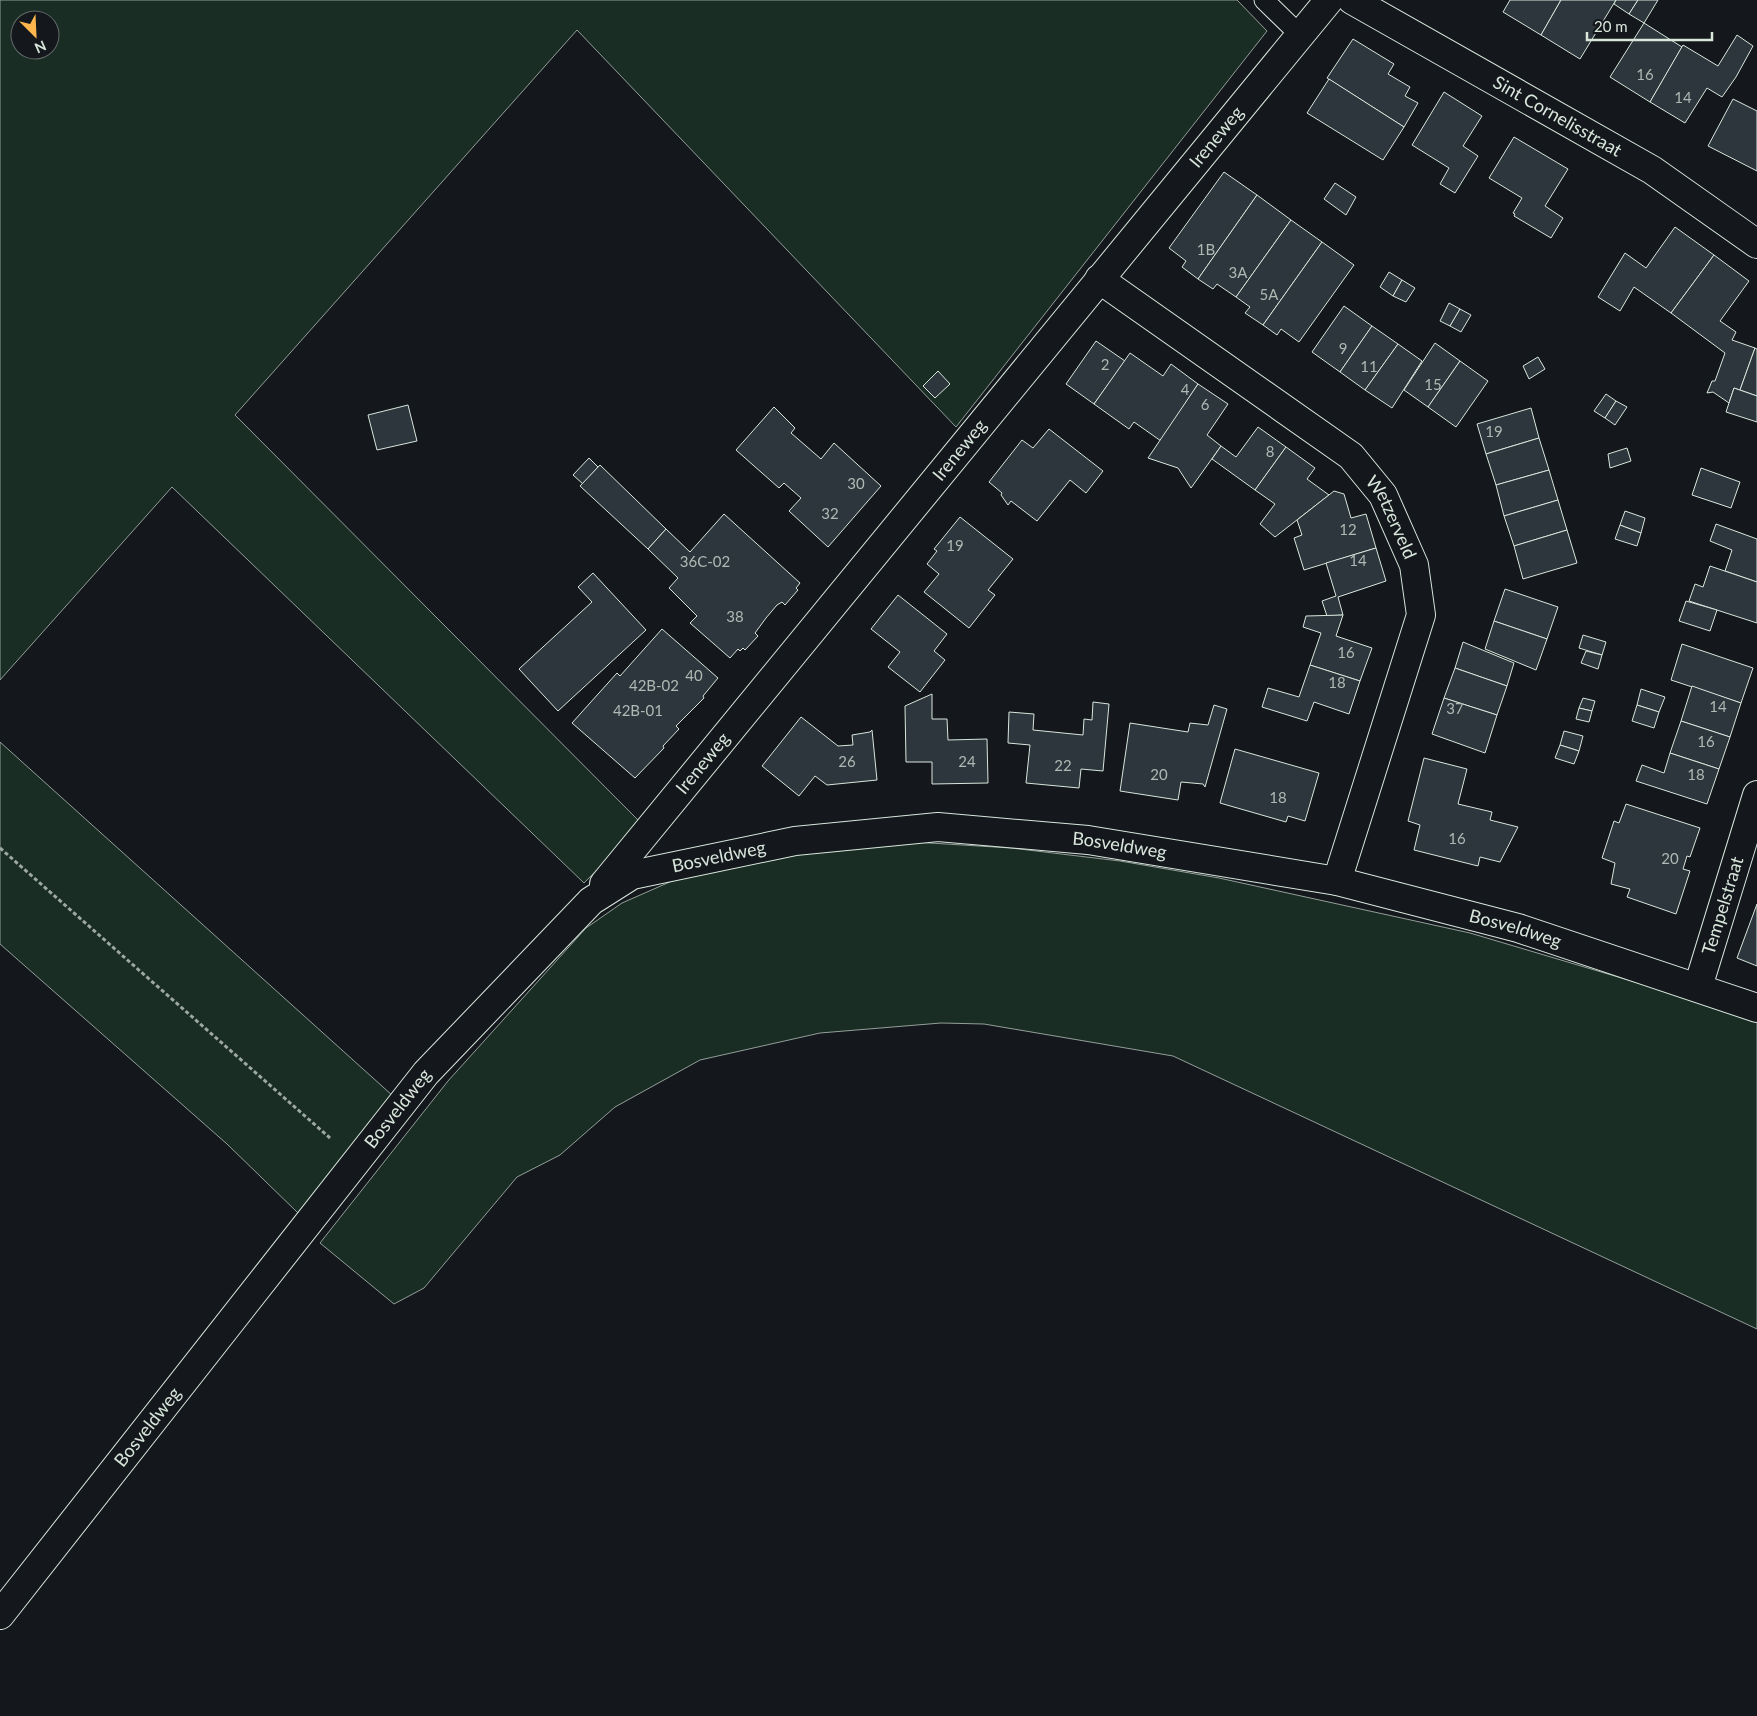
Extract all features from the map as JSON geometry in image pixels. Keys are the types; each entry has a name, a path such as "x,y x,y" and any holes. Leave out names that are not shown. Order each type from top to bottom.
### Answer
{"street":[{"name":"Ireneweg","path":"591,901 1329,0"},
{"name":"Sint Cornelisstraat","path":"1352,0 1652,170 1757,244"},
{"name":"Wetzerveld","path":"1099,279 1351,456 1383,495 1414,565 1422,615 1338,881"},
{"name":"Tempelstraat","path":"1698,987 1757,795"},
{"name":"Bosveldweg","path":"0,1615 426,1073 591,901 632,875 795,841 938,827 1088,840 1338,881 1518,928 1757,1008"}],"lane":[{"path":"1264,0 1300,35"}],"path":[{"path":"0,848 357,1161"}],"green space":[{"path":"0,0 1237,0 1267,31 956,427 577,30 235,415 642,824 584,883 172,487 0,680"},
{"path":"0,742 393,1096 298,1213 227,1144 0,944"},
{"path":"914,842 1011,848 1120,861 1219,878 1470,933 1719,1007 1757,1021 1757,1329 1173,1056 984,1024 941,1023 820,1033 700,1060 615,1107 560,1155 517,1177 424,1288 394,1304 320,1243 448,1081 586,928 622,903 672,881 796,852"}],"building":[{"path":"1510,0 1561,0 1541,35 1503,12"},
{"path":"1561,0 1616,0 1580,59 1541,35"},
{"path":"1616,0 1638,0 1629,14 1614,4"},
{"path":"1638,0 1658,0 1644,23 1629,14"},
{"path":"1644,23 1682,47 1650,102 1610,77"},
{"path":"1737,35 1753,46 1736,77 1722,97 1707,88 1685,123 1650,102 1683,45 1718,66"},
{"path":"1353,39 1394,64 1388,74 1410,87 1405,96 1418,103 1404,127 1327,78"},
{"path":"1329,79 1404,127 1383,160 1307,113"},
{"path":"1444,92 1482,116 1463,146 1478,156 1455,193 1440,184 1449,168 1412,145"},
{"path":"1733,99 1757,111 1757,171 1708,146"},
{"path":"1514,137 1568,169 1545,206 1563,218 1551,238 1514,216 1515,214 1513,213 1522,198 1489,178"},
{"path":"1224,172 1257,195 1198,279 1182,267 1186,261 1169,248"},
{"path":"1335,183 1356,197 1346,215 1324,199"},
{"path":"1257,195 1291,220 1236,297 1217,284 1213,289 1198,279"},
{"path":"1291,220 1322,242 1263,325 1245,313 1250,307 1236,297"},
{"path":"1675,227 1714,255 1671,313 1634,287 1620,311 1598,297 1625,253 1646,268"},
{"path":"1322,242 1354,265 1299,342 1281,329 1277,335 1263,325"},
{"path":"1714,255 1749,281 1720,321 1736,332 1732,340 1755,348 1740,390 1734,388 1729,403 1713,392 1707,393 1712,381 1715,381 1725,353 1671,313"},
{"path":"1389,272 1402,280 1393,296 1380,287"},
{"path":"1402,280 1415,288 1406,302 1393,296"},
{"path":"1449,303 1460,309 1450,326 1440,321"},
{"path":"1344,306 1372,326 1340,372 1312,352"},
{"path":"1460,309 1471,315 1461,332 1450,326"},
{"path":"1372,326 1398,344 1365,390 1340,372"},
{"path":"1096,341 1125,361 1094,404 1066,384"},
{"path":"1435,343 1460,361 1428,407 1404,390"},
{"path":"1398,344 1422,361 1392,408 1365,390"},
{"path":"1755,348 1757,349 1757,396 1740,390"},
{"path":"1130,353 1163,376 1171,364 1198,384 1161,441 1134,422 1129,429 1094,404"},
{"path":"1538,357 1545,369 1529,379 1523,366"},
{"path":"1460,361 1488,381 1456,427 1428,407"},
{"path":"938,371 950,384 935,398 923,386"},
{"path":"1198,384 1228,404 1207,435 1221,446 1191,488 1178,468 1148,458"},
{"path":"1734,388 1757,396 1757,422 1726,412"},
{"path":"1606,394 1616,401 1605,418 1594,411"},
{"path":"1616,401 1627,407 1615,425 1605,418"},
{"path":"408,405 417,441 377,450 368,415"},
{"path":"774,407 795,428 791,433 821,459 834,443 881,486 828,547 789,511 801,498 784,483 779,488 736,450"},
{"path":"1531,408 1539,438 1486,454 1477,424"},
{"path":"1258,427 1286,447 1255,490 1212,459 1221,446 1236,457"},
{"path":"1049,429 1103,471 1086,493 1070,480 1037,521 1011,501 1008,505 1001,495 1002,493 989,482 1022,440 1033,448"},
{"path":"1539,438 1549,470 1496,485 1486,454"},
{"path":"1286,447 1315,468 1307,479 1329,495 1275,537 1260,524 1275,504 1255,490"},
{"path":"1627,448 1631,461 1610,468 1608,454"},
{"path":"589,458 598,467 583,484 573,475"},
{"path":"600,465 666,529 648,549 580,486"},
{"path":"1701,468 1740,482 1731,508 1692,495"},
{"path":"1549,470 1558,500 1504,516 1496,485"},
{"path":"1334,491 1344,494 1351,518 1366,514 1376,548 1304,570 1294,538 1302,535 1297,520"},
{"path":"1558,500 1567,530 1514,546 1504,516"},
{"path":"1625,511 1645,518 1641,533 1620,525"},
{"path":"724,514 800,583 796,588 798,590 785,605 782,602 777,605 766,618 755,633 758,636 745,650 743,648 740,651 738,649 730,658 690,623 697,616 669,588 678,578 648,549 666,529 690,552"},
{"path":"960,517 1013,559 988,590 995,595 969,628 924,592 939,574 927,564 937,551 934,549"},
{"path":"1716,524 1757,539 1757,582 1725,571 1732,550 1710,541"},
{"path":"1620,525 1641,533 1637,546 1615,539"},
{"path":"1567,530 1577,563 1523,579 1514,546"},
{"path":"1376,548 1386,581 1338,597 1343,615 1327,616 1322,601 1336,596 1326,563"},
{"path":"1710,566 1757,582 1757,623 1689,601 1695,584 1703,587"},
{"path":"593,573 646,630 558,711 519,669 592,602 578,587"},
{"path":"1505,589 1558,607 1547,639 1494,621"},
{"path":"898,595 947,634 934,651 945,660 920,692 888,667 900,652 871,629"},
{"path":"1686,601 1717,610 1710,631 1679,621"},
{"path":"1343,615 1336,636 1372,648 1360,681 1310,665 1321,633 1303,627 1306,616"},
{"path":"1494,621 1547,639 1536,670 1485,649"},
{"path":"662,629 718,678 703,696 704,698 676,726 679,729 663,746 664,748 635,778 572,723 617,673 620,676"},
{"path":"1583,635 1606,642 1602,655 1579,648"},
{"path":"1463,642 1514,663 1507,686 1455,668"},
{"path":"1682,644 1753,668 1741,703 1671,680"},
{"path":"1586,651 1602,655 1598,669 1581,663"},
{"path":"1310,665 1360,681 1349,714 1314,702 1307,721 1262,707 1268,688 1299,697"},
{"path":"1455,668 1507,686 1497,715 1444,698"},
{"path":"1692,686 1741,703 1730,737 1681,721"},
{"path":"1641,689 1665,697 1659,712 1637,705"},
{"path":"932,694 932,719 947,719 948,740 987,739 988,783 932,784 932,762 906,762 905,706"},
{"path":"1444,698 1497,715 1485,753 1432,734"},
{"path":"1583,698 1595,701 1592,711 1579,708"},
{"path":"1093,702 1109,704 1103,771 1081,769 1079,788 1026,783 1030,745 1008,743 1009,712 1034,714 1033,730 1083,735 1084,719 1092,720"},
{"path":"1214,705 1227,709 1205,787 1203,784 1181,782 1178,800 1120,791 1130,723 1188,732 1190,723 1208,725"},
{"path":"1637,705 1659,712 1654,728 1632,721"},
{"path":"1579,708 1592,711 1589,722 1576,719"},
{"path":"801,717 838,746 853,745 852,735 872,730 877,780 827,785 815,776 799,796 762,766"},
{"path":"1681,721 1730,737 1719,769 1670,753"},
{"path":"1564,731 1583,736 1579,751 1560,745"},
{"path":"1560,745 1579,751 1574,764 1555,758"},
{"path":"1235,749 1319,773 1305,821 1288,816 1286,822 1220,803"},
{"path":"1670,753 1719,769 1707,804 1636,781 1642,765 1664,773"},
{"path":"1424,758 1467,769 1458,804 1492,812 1490,820 1518,827 1500,862 1480,857 1478,866 1414,850 1420,825 1408,821"},
{"path":"1626,804 1700,828 1690,857 1687,856 1683,869 1690,871 1676,914 1627,897 1630,889 1611,884 1615,863 1602,858 1614,821 1619,823"},
{"path":"1757,904 1757,966 1737,958"}]}
